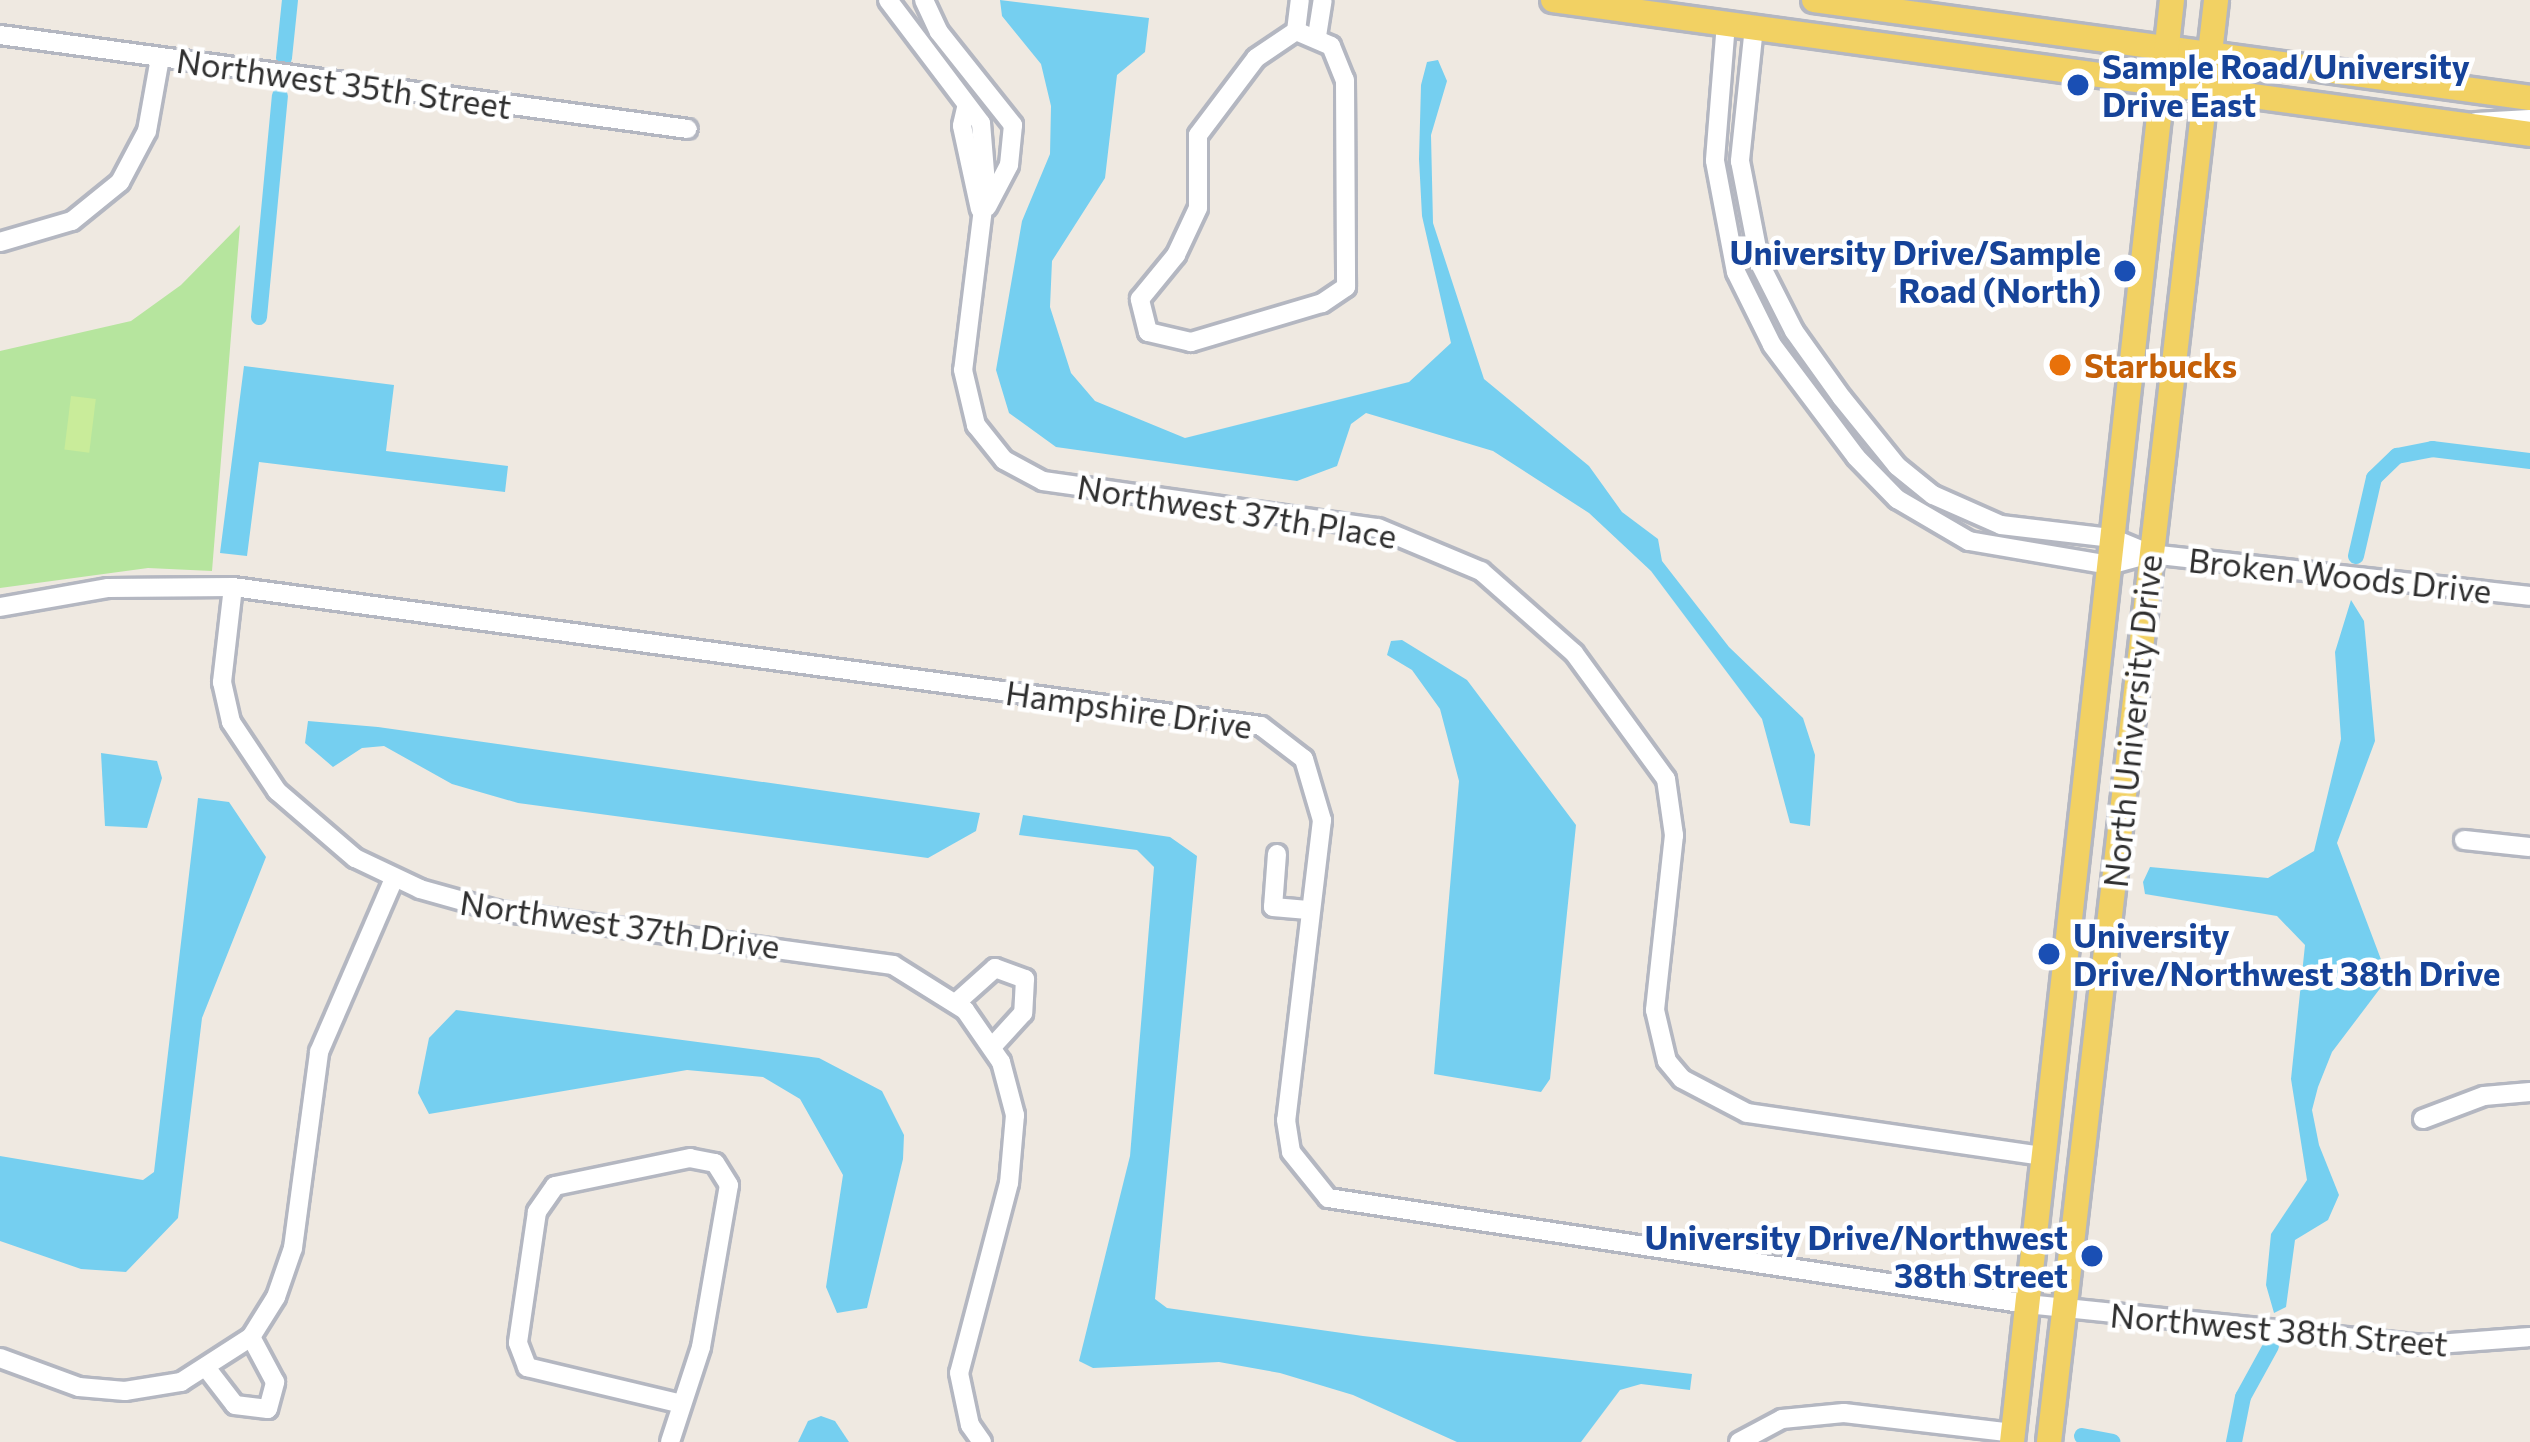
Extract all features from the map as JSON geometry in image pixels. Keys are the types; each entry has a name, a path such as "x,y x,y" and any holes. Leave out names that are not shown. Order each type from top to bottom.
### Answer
{"main road":[{"path":"1553,0 2207,94 2530,134"},
{"path":"1814,0 2530,98"},
{"name":"North University Drive","path":"2012,1438 2172,0"},
{"name":"North University Drive","path":"2049,1442 2216,0"},
{"path":"2076,845 2117,849"},
{"path":"2072,884 2113,889"}],"street":[{"path":"888,0 966,108 985,95"},
{"name":"Northwest 37th Place","path":"924,0 1016,135 982,216 963,370 976,425 1004,460 1043,481 1412,538 1481,571 1574,653 1672,794 1655,1010 1667,1060 1682,1078 1747,1113 2043,1156"},
{"path":"1296,31 1300,0"},
{"path":"1318,36 1323,0"},
{"name":"Broken Woods Drive","path":"1726,23 1716,177 1736,272 1772,345 1875,479 1936,526 2034,556 2109,565 2150,554"},
{"name":"Broken Woods Drive","path":"1754,27 1741,176 1760,264 1793,332 1897,466 1956,508 2036,531 2112,538 2150,554 2530,596"},
{"path":"1296,31 1318,36 1331,46 1346,80 1346,287 1322,303 1191,342 1148,332 1140,299 1176,255 1198,208 1198,135 1256,58 1296,31"},
{"name":"Northwest 35th Street","path":"0,35 688,129"},
{"path":"0,242 72,221 120,182 147,131 160,58"},
{"name":"Northwest 37th Place","path":"966,108 962,127 982,216"},
{"path":"2459,125 2530,119"},
{"path":"1716,177 1741,176"},
{"path":"1772,345 1793,332"},
{"path":"1875,479 1897,466"},
{"path":"2034,556 2036,531"},
{"name":"Hampshire Drive","path":"0,607 108,588 232,586 1261,725 1287,739 1316,786 1322,820 1286,1120 1291,1152 1328,1198 2027,1304"},
{"name":"Northwest 37th Drive","path":"232,586 222,682 242,742 299,814 394,879 499,911 871,960 912,972 957,1002 979,1026 993,1046 1011,1094 1015,1147 962,1357 960,1390 972,1438"},
{"path":"2464,840 2530,847"},
{"path":"1270,929 1277,854"},
{"path":"0,1358 97,1389 181,1382 208,1370 251,1337 276,1298 293,1248 319,1052 394,879"},
{"path":"1273,907 1311,910"},
{"path":"957,1002 995,968 1025,979 1023,1013 993,1046"},
{"path":"2423,1119 2484,1096 2530,1092"},
{"path":"670,1442 701,1347 729,1185 715,1163 690,1158 572,1177 544,1196 518,1343 527,1367 682,1404"},
{"name":"Northwest 38th Street","path":"2027,1304 2423,1345 2530,1337"},
{"path":"208,1370 236,1405 268,1409 275,1382 251,1337"},
{"path":"1739,1442 1783,1419 1844,1413 2012,1438"}],"green space":[{"path":"240,225 212,571 148,568 0,588 0,351 131,321 181,285"},
{"path":"71,396 96,399 89,453 64,450"}],"water":[{"path":"1000,0 1149,18 1145,52 1117,75 1105,178 1052,261 1050,307 1071,373 1095,401 1185,438 1409,382 1451,343 1422,216 1419,159 1421,85 1427,62 1438,60 1447,81 1431,135 1433,223 1484,379 1589,466 1622,512 1658,539 1662,561 1729,647 1803,718 1815,755 1810,826 1790,823 1762,719 1651,571 1589,513 1493,451 1366,413 1351,424 1337,466 1297,481 1056,447 1009,413 996,370 1022,221 1050,154 1051,106 1041,64 1002,16"},
{"path":"244,366 394,385 386,451 508,466 505,492 259,462 247,556 220,553"},
{"path":"2351,600 2364,621 2375,741 2337,843 2388,978 2332,1052 2318,1087 2312,1110 2319,1145 2339,1195 2328,1220 2295,1240 2286,1307 2274,1313 2266,1285 2271,1234 2307,1180 2291,1079 2305,945 2277,916 2145,894 2143,882 2150,867 2268,878 2314,851 2341,739 2335,652"},
{"path":"1402,640 1467,680 1576,825 1550,1079 1541,1092 1434,1074 1459,781 1440,709 1412,670 1387,655 1391,641"},
{"path":"308,721 980,813 976,831 928,858 518,803 452,784 384,746 362,748 333,767 305,743"},
{"path":"101,753 157,761 162,778 147,828 105,826"},
{"path":"198,798 229,802 266,857 202,1018 178,1218 126,1272 81,1269 0,1241 0,1156 143,1180 154,1172"},
{"path":"1023,815 1170,837 1197,856 1155,1299 1167,1308 1363,1336 1692,1374 1690,1390 1641,1384 1620,1390 1581,1442 1457,1442 1353,1395 1280,1373 1219,1362 1093,1368 1079,1361 1130,1156 1154,867 1137,850 1019,835"},
{"path":"456,1010 819,1058 882,1091 904,1135 903,1159 867,1308 837,1313 826,1287 843,1175 800,1099 763,1077 687,1070 429,1114 418,1093 429,1038"},
{"path":"821,1416 835,1421 849,1442 798,1442 808,1421"}],"waterway":[{"path":"284,58 290,0"},
{"path":"259,317 280,96"},
{"path":"2356,556 2374,478 2397,456 2432,449 2530,461"},
{"path":"2234,1442 2243,1397 2271,1346"},
{"path":"2082,1436 2112,1442"}],"place":[{"name":"Sample Road/University Drive East","path":"2078,85"},
{"name":"University Drive/Sample Road (North)","path":"2125,271"},
{"name":"Starbucks","path":"2060,365"},
{"name":"University Drive/Northwest 38th Drive","path":"2049,954"},
{"name":"University Drive/Northwest 38th Street","path":"2092,1256"}]}
